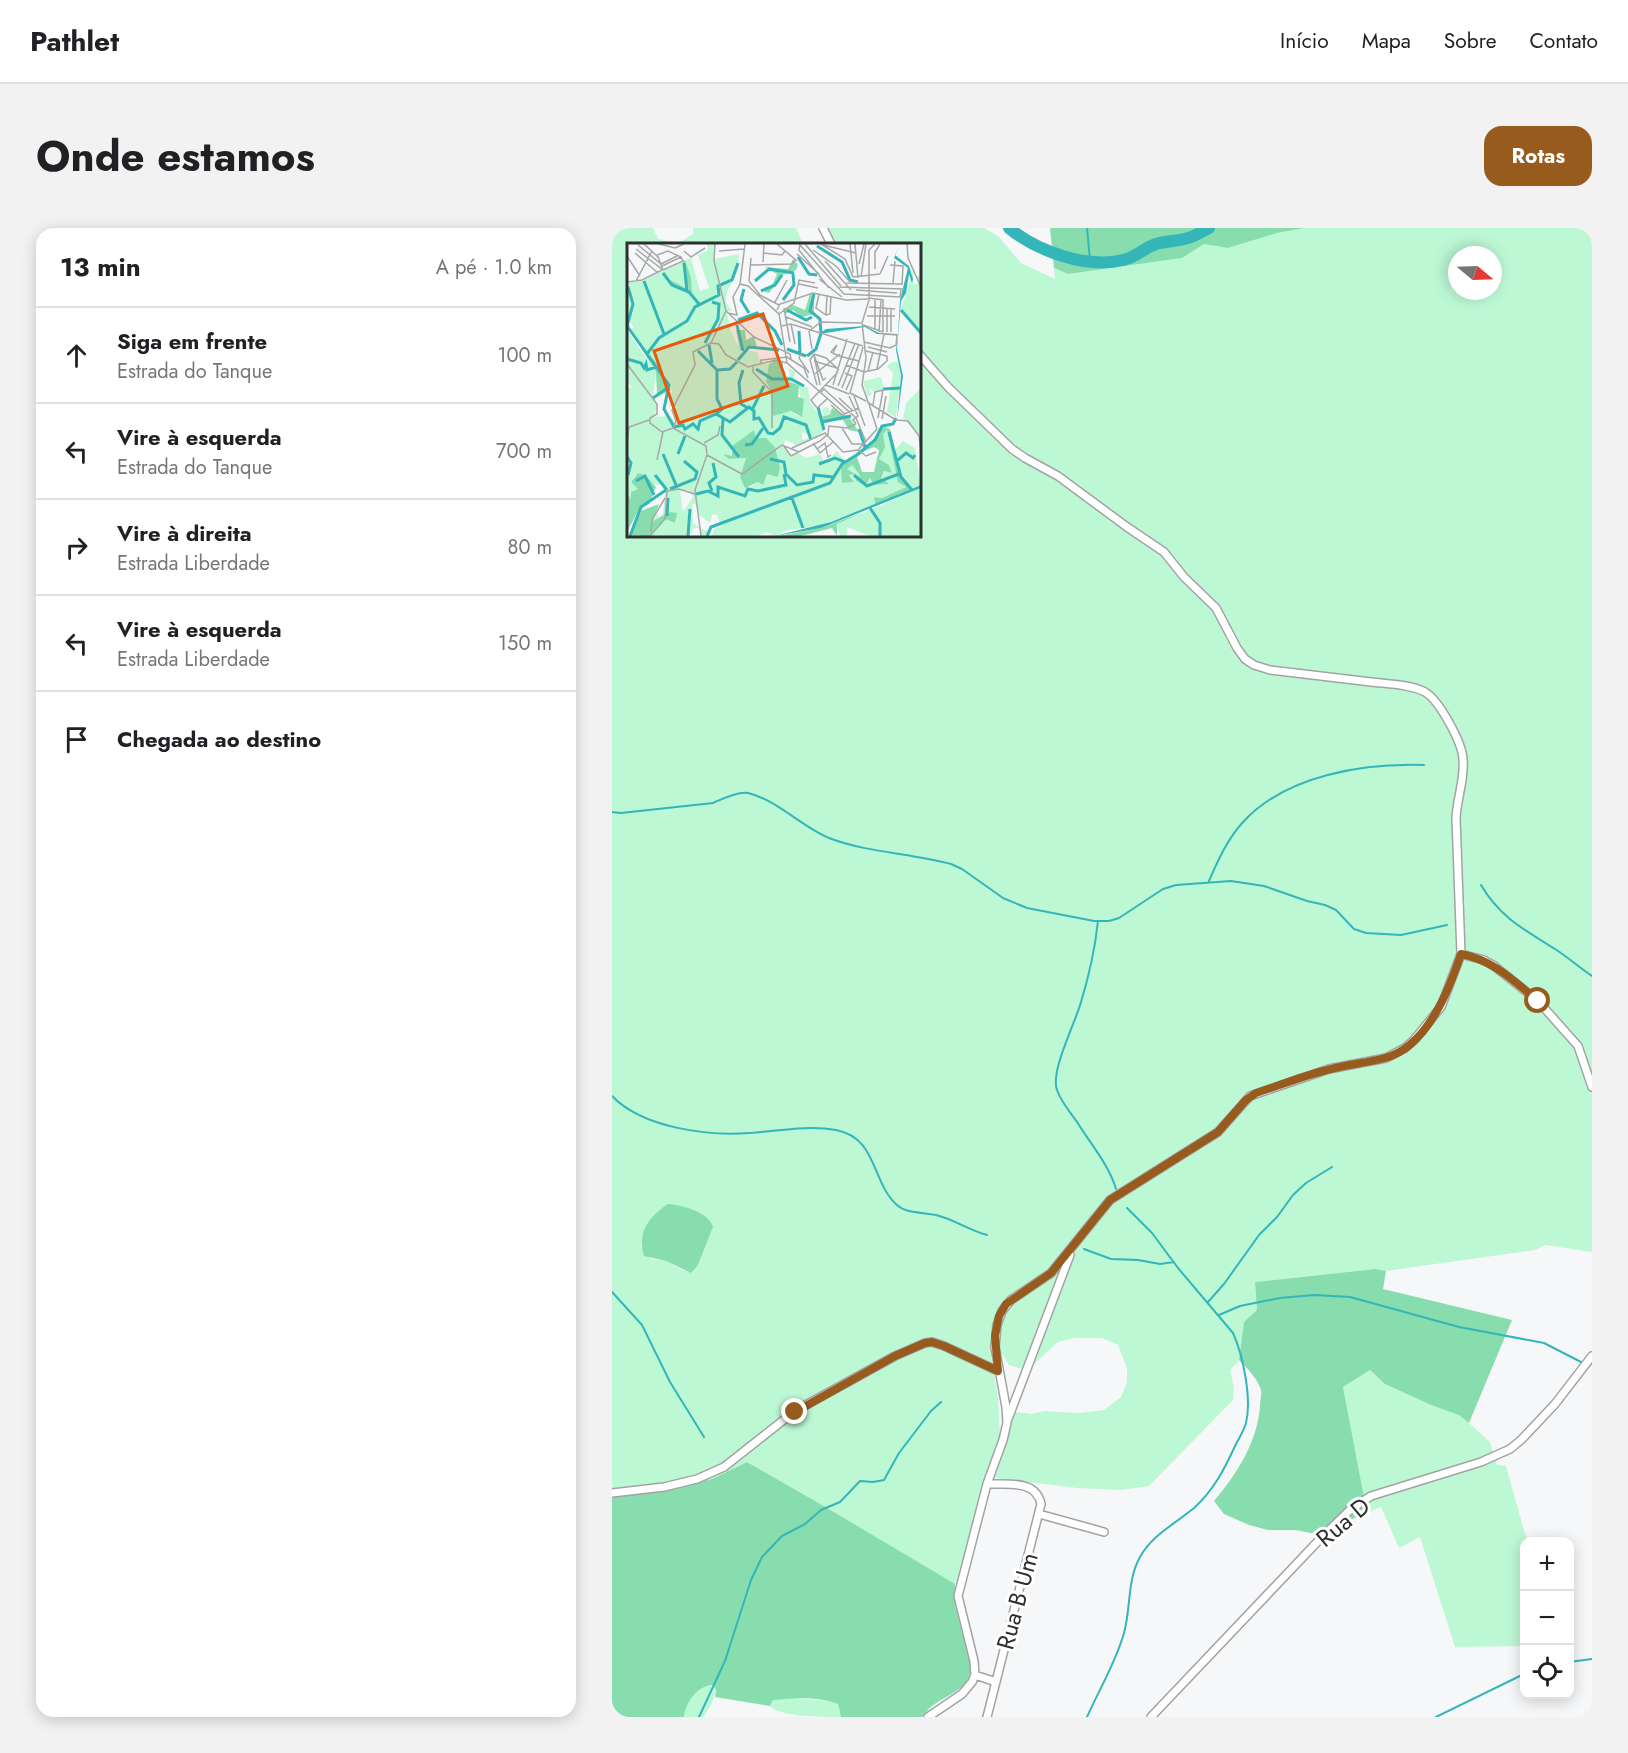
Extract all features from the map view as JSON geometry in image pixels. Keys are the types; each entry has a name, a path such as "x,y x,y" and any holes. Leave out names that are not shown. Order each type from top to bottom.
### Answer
{"street":[{"path":"823,228 830,243"},
{"path":"921,356 948,387 1012,449 1058,476 1164,552 1184,577 1216,608 1245,659 1254,665 1270,670 1414,688 1430,695 1457,738 1463,759 1463,778 1457,799 1456,818 1461,954 1441,1006 1428,1024 1405,1048 1386,1058 1329,1069 1250,1096 1218,1132 1110,1200 1051,1273 1011,1300 1002,1311 995,1336 998,1371 1007,1423"},
{"path":"1461,954 1493,965 1538,1001 1578,1046 1592,1087"},
{"path":"928,1717 962,1694 975,1675 974,1661 957,1596 987,1484 1007,1423 1073,1247"},
{"path":"612,1493 664,1487 697,1479 724,1467 795,1412 895,1356 925,1343 932,1342 944,1346 998,1371"},
{"name":"Rua D","path":"1151,1717 1351,1509 1371,1496 1481,1462 1510,1449 1549,1411 1592,1356"},
{"name":"Rua B Um","path":"987,1484 1032,1488 1040,1498 1039,1514 987,1717"},
{"path":"1039,1514 1104,1532"},
{"path":"975,1675 996,1682"}],"green space":[{"path":"612,228 653,228 658,239 678,243 627,243 627,537 921,537 921,243 832,243 825,228 984,228 998,236 1021,263 1055,279 1054,268 1068,274 1181,258 1204,244 1228,248 1277,233 1305,228 1592,228 1592,1252 1545,1245 1535,1250 1386,1271 1375,1269 1255,1282 1257,1310 1244,1322 1239,1360 1230,1370 1234,1388 1233,1400 1149,1486 1122,1490 1077,1488 988,1477 955,1585 747,1462 712,1479 655,1492 612,1496","holes":["683,1207 713,1227 698,1265 691,1272 666,1261 651,1259 641,1246 643,1236","1074,1338 1102,1338 1118,1345 1127,1368 1127,1382 1121,1397 1104,1410 1079,1413 1018,1412 1010,1415 1011,1426 1006,1438 1000,1435 998,1398 991,1356 1002,1354 1009,1365 1022,1369 1033,1365 1058,1342"]},
{"path":"693,228 796,228 803,243 678,243 693,234"},
{"path":"1050,228 1305,228 1277,233 1228,248 1204,244 1182,258 1068,274 1054,268"},
{"path":"668,1204 701,1213 713,1227 698,1265 691,1273 666,1261 644,1256 642,1240 646,1226 655,1214"},
{"path":"1375,1269 1386,1271 1383,1289 1512,1320 1469,1423 1459,1415 1385,1384 1370,1370 1343,1387 1367,1513 1335,1526 1325,1536 1296,1530 1268,1530 1224,1514 1214,1501 1231,1480 1245,1456 1258,1418 1260,1386 1239,1360 1244,1322 1257,1310 1255,1282"},
{"path":"1370,1370 1385,1384 1431,1405 1460,1415 1490,1442 1497,1465 1506,1466 1526,1537 1520,1537 1520,1646 1455,1647 1420,1537 1399,1548 1381,1507 1367,1513 1343,1387"},
{"path":"747,1462 955,1584 955,1605 971,1665 970,1673 963,1686 932,1706 922,1717 841,1717 838,1704 830,1701 806,1698 781,1699 773,1700 770,1706 715,1697 716,1690 713,1685 702,1688 693,1696 684,1717 612,1717 612,1496 655,1492 712,1479"},
{"path":"713,1685 714,1697 704,1717 684,1717 693,1696 702,1688"},
{"path":"789,1698 830,1701 838,1704 841,1717 792,1714 775,1710 770,1706 773,1700"}],"waterway":[{"path":"1009,228 1048,251 1094,262 1127,259 1156,244 1188,238 1209,228"},
{"path":"1087,228 1090,260"},
{"path":"1209,881 1238,828 1262,805 1282,793 1328,775 1352,770 1377,766 1424,765"},
{"path":"612,812 713,803 735,794 748,793 769,801 829,838 859,847 951,864 962,869 1003,898 1027,908 1094,921 1119,918 1163,889 1176,885 1231,881 1264,886 1325,905 1336,910 1354,929 1366,933 1401,935 1447,925"},
{"path":"1481,885 1506,916 1592,976"},
{"path":"1098,921 1087,982 1060,1060 1056,1082 1062,1100 1105,1164 1116,1189"},
{"path":"612,1096 641,1116 676,1128 732,1134 815,1128 836,1130 850,1135 867,1151 882,1185 901,1208 942,1217 987,1235"},
{"path":"1208,1302 1293,1195 1306,1183 1332,1167"},
{"path":"1087,1717 1121,1644 1133,1575 1140,1557 1164,1530 1194,1508 1213,1486 1243,1431 1248,1413 1246,1377 1233,1333 1178,1268 1152,1233 1127,1208"},
{"path":"1084,1249 1111,1259 1160,1264 1174,1262"},
{"path":"612,1292 642,1325 670,1382 704,1437"},
{"path":"1219,1315 1240,1306 1280,1298 1314,1295 1350,1297 1459,1327 1544,1343 1581,1362"},
{"path":"699,1717 725,1661 751,1580 762,1557 782,1536 805,1524 821,1510 840,1502 860,1481 884,1480 899,1453 931,1411 941,1402"},
{"path":"1574,1661 1592,1659"},
{"path":"1436,1717 1520,1676"}],"route":[{"path":"795,1412 895,1356 925,1343 932,1342 944,1346 998,1371 994,1347 995,1336 1006,1304 1051,1273 1110,1200 1218,1132 1250,1096 1329,1069 1386,1058 1405,1048 1428,1024 1447,996 1461,954 1484,960 1493,965 1538,1001"}]}
